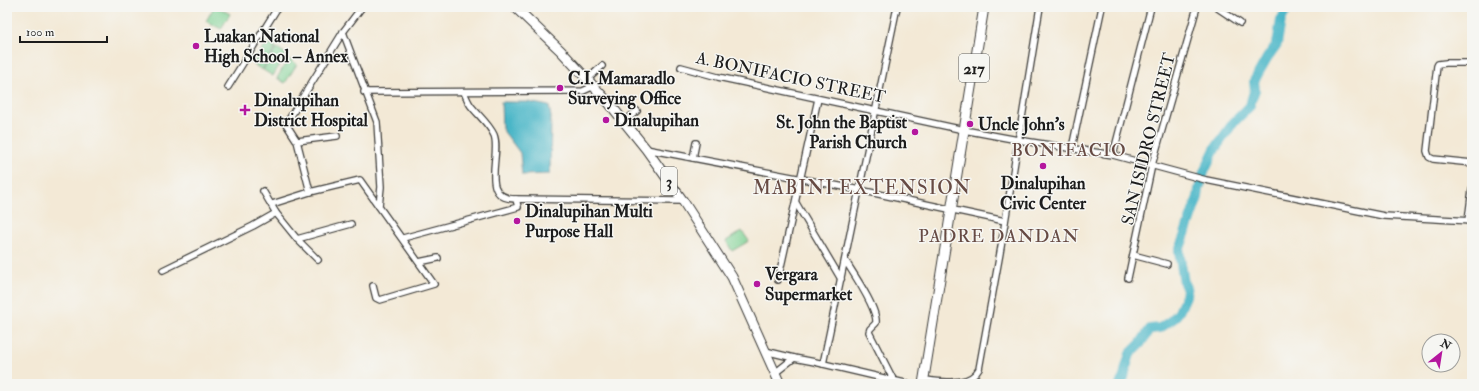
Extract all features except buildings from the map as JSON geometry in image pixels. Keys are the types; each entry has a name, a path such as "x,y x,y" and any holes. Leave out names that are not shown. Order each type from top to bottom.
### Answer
{"main road":[{"name":"3","path":"515,7 591,82 646,149 683,201 732,277 780,384"},
{"name":"217","path":"923,382 984,7"}],"street":[{"path":"228,87 278,7"},
{"path":"310,192 296,142 286,124 343,32 362,7"},
{"path":"823,364 897,7"},
{"path":"923,382 962,382 973,378 979,369 1040,7"},
{"path":"1072,148 1102,7"},
{"path":"1113,155 1151,7"},
{"name":"SAN ISIDRO STREET","path":"1128,278 1152,165 1197,7"},
{"path":"1216,7 1240,23"},
{"path":"343,32 364,92 377,122 381,187 379,206"},
{"path":"1472,63 1438,64 1427,151 1428,155 1433,159 1472,163"},
{"path":"364,92 583,92 602,66"},
{"name":"A. BONIFACIO STREET","path":"681,67 718,77 964,130 1113,155 1206,180 1384,216 1470,221"},
{"path":"464,92 470,105 492,129 496,139 494,163 495,181 498,192 505,198 683,201"},
{"path":"778,280 818,99"},
{"path":"625,122 637,111"},
{"path":"296,142 337,136"},
{"path":"693,158 696,143"},
{"path":"646,149 860,190 1005,221"},
{"path":"272,204 310,192 360,180 434,284 380,300 376,298 373,286"},
{"path":"1470,221 1472,189"},
{"path":"263,191 276,213 297,239 318,260"},
{"path":"402,238 518,207 516,199"},
{"path":"796,203 841,279"},
{"path":"162,270 253,226 276,213"},
{"path":"297,239 351,224"},
{"path":"1134,255 1167,264"},
{"path":"419,262 438,258"},
{"path":"845,260 866,294 876,316 876,323 869,332 894,381"},
{"path":"765,351 909,384"},
{"path":"775,373 794,358"}],"green space":[{"path":"214,7 218,7 230,14 221,29 206,21"},
{"path":"266,42 276,47 262,70 253,64"},
{"path":"277,48 286,54 273,76 263,70"},
{"path":"288,59 297,64 285,83 277,78"},
{"path":"742,231 749,241 732,251 726,241"}],"water":[{"path":"501,102 528,102 549,106 551,117 550,174 522,175 520,153 502,129"}],"waterway":[{"path":"1120,384 1124,377 1130,354 1140,344 1150,329 1160,328 1173,319 1179,312 1187,290 1184,283 1179,251 1198,197 1204,172 1215,149 1233,123 1250,106 1255,90 1254,81 1277,44 1281,20 1288,7"}],"place":[{"name":"Luakan National High School – Annex","path":"196,46"},
{"name":"C.I. Mamaradlo Surveying Office","path":"560,88"},
{"name":"Dinalupihan District Hospital","path":"245,110"},
{"name":"Dinalupihan","path":"606,120"},
{"name":"Uncle John's","path":"970,124"},
{"name":"St. John the Baptist Parish Church","path":"915,132"},
{"name":"Dinalupihan Civic Center","path":"1043,166"},
{"name":"Dinalupihan Multi Purpose Hall","path":"517,221"},
{"name":"Vergara Supermarket","path":"757,284"}],"district":[{"name":"BONIFACIO","path":"1069,150"},
{"name":"MABINI EXTENSION","path":"862,187"},
{"name":"PADRE DANDAN","path":"999,236"}]}
